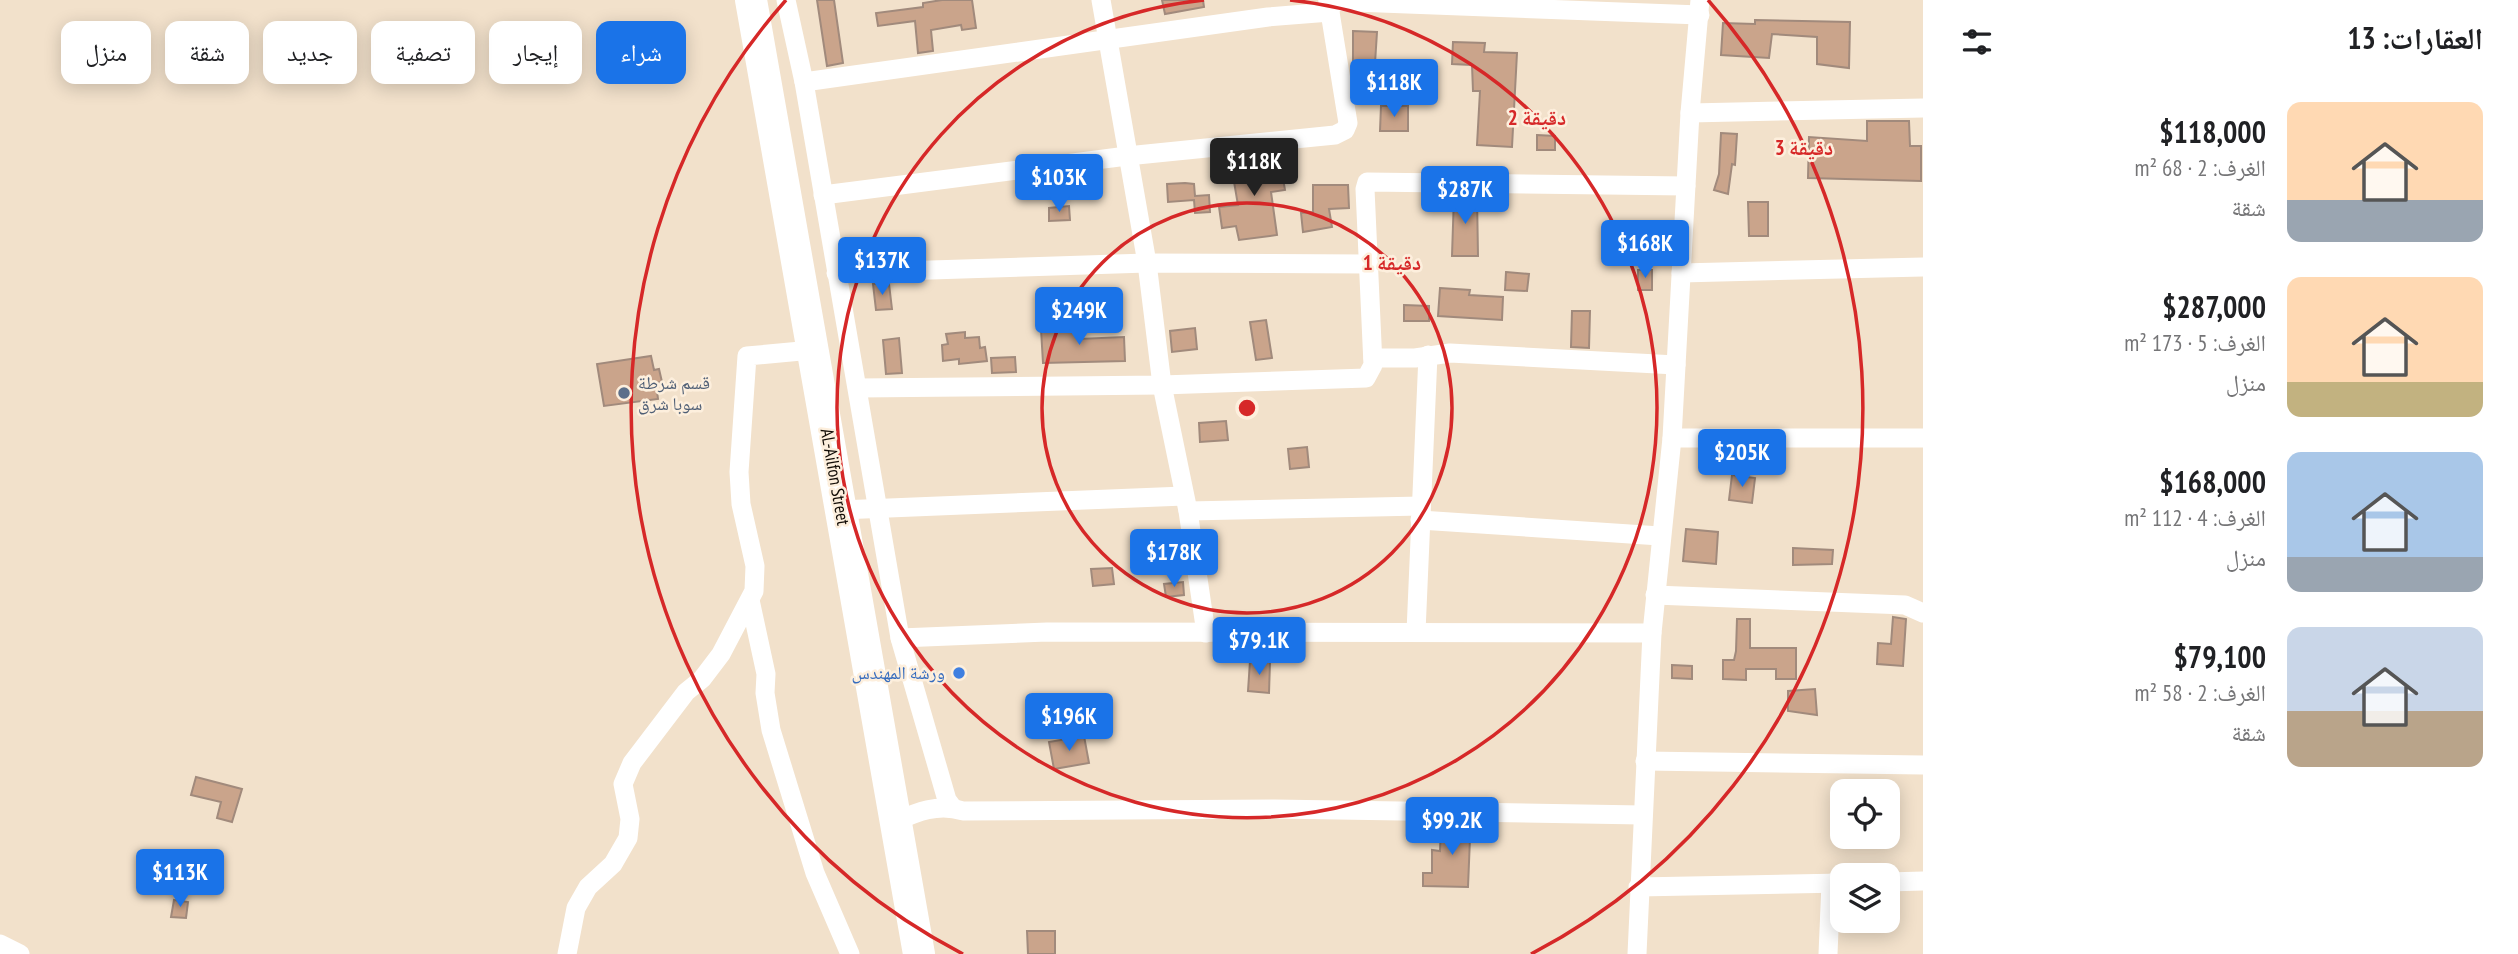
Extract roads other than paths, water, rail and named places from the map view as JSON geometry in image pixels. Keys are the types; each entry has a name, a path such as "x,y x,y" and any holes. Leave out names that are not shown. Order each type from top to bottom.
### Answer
{"highway":[{"name":"AL-Ailfon Street","path":"751,0 919,954"}],"street":[{"path":"786,0 804,82 880,509 900,638 947,800 953,808"},
{"path":"1101,0 1147,263 1162,385 1186,503 1206,633"},
{"path":"804,82 1106,40 1329,4 1700,8 1690,113 1672,438 1652,633 1638,887 1637,954"},
{"path":"823,195 1127,156 1335,135 1345,130 1348,122 1329,4"},
{"path":"1690,113 1923,108"},
{"path":"858,388 1162,385 1366,378 1372,372 1373,358 1365,189 1372,180 1686,186"},
{"path":"836,272 1147,263 1367,264"},
{"path":"1681,273 1923,267"},
{"path":"812,349 747,356 739,472 741,504 755,566 750,600 766,674 765,693 771,730 815,873 850,954"},
{"path":"1373,358 1450,354 1676,365"},
{"path":"1416,632 1428,355"},
{"path":"1672,438 1923,438"},
{"path":"840,510 1186,503 1421,513 1660,536"},
{"path":"1655,594 1905,605 1923,613"},
{"path":"567,954 576,908 588,887 612,864 628,838 630,819 623,784 632,763 686,691 708,671 750,600"},
{"path":"900,638 1047,632 1652,633"},
{"path":"1645,761 1923,765"},
{"path":"894,822 925,809 953,808 963,811 1275,809 1642,815"},
{"path":"1900,882 1923,881"},
{"path":"1638,887 1830,883"},
{"path":"1828,954 1831,933"},
{"path":"0,944 20,954"}],"place":[{"name":"قسم شرطة سوبا شرق","path":"624,393"},
{"name":"ورشة المهندس","path":"959,673"}]}
